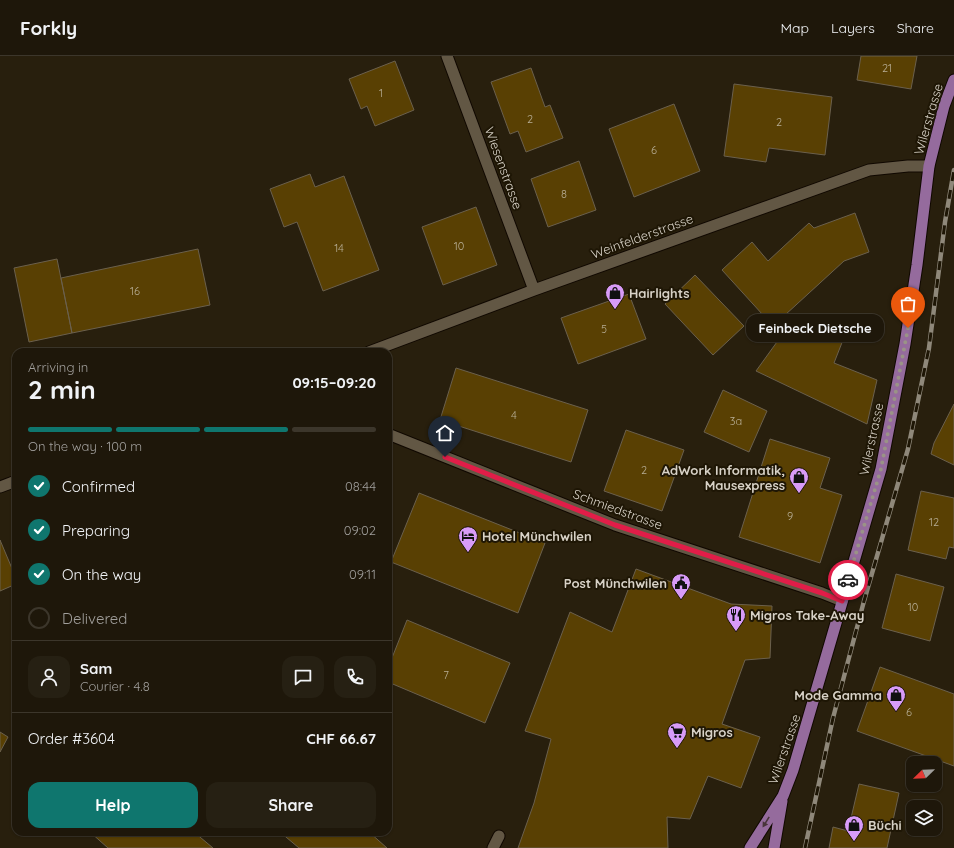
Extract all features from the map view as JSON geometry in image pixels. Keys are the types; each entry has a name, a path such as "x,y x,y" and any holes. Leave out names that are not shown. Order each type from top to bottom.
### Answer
{"main road":[{"name":"Wilerstrasse","path":"750,848 783,796 794,770 881,469 905,344 917,265 929,166 944,106 954,80"},
{"name":"Wilerstrasse","path":"774,848 783,796"}],"street":[{"name":"Wiesenstrasse","path":"447,56 534,290"},
{"name":"Weinfelderstrasse","path":"380,348 534,290 869,170 908,166 929,166"},
{"name":"Schmiedstrasse","path":"392,436 615,525 815,590 842,601"},
{"path":"0,487 12,482"},
{"path":"494,848 499,836"}],"building":[{"path":"861,56 917,56 911,89 857,80"},
{"path":"395,61 414,110 375,126 367,106 361,109 349,79"},
{"path":"531,68 545,107 550,105 563,138 526,152 518,131 510,134 491,82"},
{"path":"734,84 832,97 825,155 769,148 766,162 724,156"},
{"path":"674,104 700,171 634,197 609,129"},
{"path":"579,161 596,210 548,227 531,179"},
{"path":"310,174 315,187 344,176 379,270 323,291 297,222 284,227 270,189"},
{"path":"476,207 497,265 443,285 422,227"},
{"path":"855,213 869,252 844,261 773,326 722,270 752,242 768,261 809,223 814,228"},
{"path":"198,249 210,305 72,333 61,278"},
{"path":"57,259 72,333 29,342 14,268"},
{"path":"695,275 744,326 713,355 665,304"},
{"path":"629,294 646,339 578,364 561,318"},
{"path":"795,317 843,340 834,363 877,380 867,424 756,371"},
{"path":"456,368 588,410 571,462 440,420"},
{"path":"723,390 767,411 749,452 704,432"},
{"path":"954,404 954,465 931,454 934,443"},
{"path":"626,430 684,450 662,511 604,491"},
{"path":"770,439 830,458 820,488 842,495 820,563 739,537"},
{"path":"921,491 954,498 954,548 949,547 946,559 908,550"},
{"name":"Hotel Münchwilen","path":"419,493 545,543 518,613 392,562"},
{"path":"0,540 12,568 12,586 0,591"},
{"path":"636,569 731,604 772,606 770,658 745,660 722,724 760,737 741,788 708,776 690,819 667,817 668,848 518,848 534,803 551,739 525,731 570,612 612,632"},
{"path":"896,574 944,587 930,641 882,628"},
{"path":"407,620 510,663 485,723 392,684 392,658"},
{"path":"880,667 954,694 954,766 942,762 942,756 926,756 857,731"},
{"path":"0,732 8,737 0,752"},
{"path":"859,784 899,793 887,848 829,848 833,827 848,831"},
{"path":"94,836 199,836 213,848 108,848"},
{"path":"285,836 374,836 387,848 299,848"}],"railway":[{"path":"805,848 833,718 864,601 908,449 929,348 945,222 954,170"}],"way so far":[{"path":"848,580 881,469 908,328"}],"place":[{"name":"Hairlights","path":"615,310"},
{"name":"Feinbeck Dietsche","path":"908,328"},
{"name":"AdWork Informatik, Mausexpress","path":"799,494"},
{"name":"Hotel Münchwilen","path":"468,553"},
{"name":"Post Münchwilen","path":"681,600"},
{"name":"Migros Take-Away","path":"736,632"},
{"name":"Mode Gamma","path":"896,712"},
{"name":"Migros","path":"677,749"},
{"name":"Büchi","path":"854,842"}],"route":[{"path":"445,457 615,525 822,593 842,601 848,580"}]}
